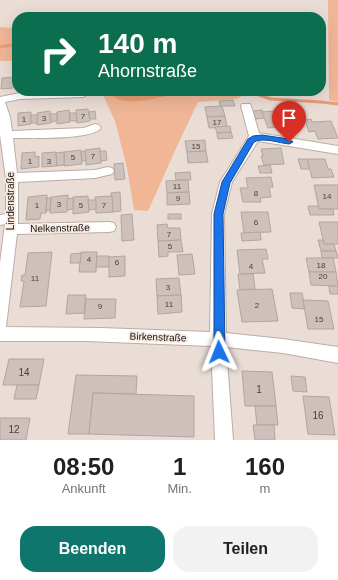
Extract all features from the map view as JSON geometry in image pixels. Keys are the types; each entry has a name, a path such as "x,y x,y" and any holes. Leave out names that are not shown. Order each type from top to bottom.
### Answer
{"street":[{"path":"0,100 11,96 70,96"},
{"name":"Lindenstraße","path":"0,103 3,110 4,137 12,180 0,324"},
{"path":"246,106 255,138"},
{"path":"4,137 86,132 95,128"},
{"path":"224,440 218,339 218,214 226,182 251,141 255,138 262,137 338,150"},
{"path":"12,180 21,177 95,174 108,171"},
{"name":"Nelkenstraße","path":"8,222 109,227"},
{"name":"Birkenstraße","path":"0,334 218,339 289,346 338,355"}],"shaded area":[{"path":"328,0 338,0 338,102 329,100"},
{"path":"0,27 12,28 12,61 0,61"},
{"path":"103,96 242,96 236,99 198,102 148,211 134,210 127,168 115,121"},
{"path":"113,96 166,96 136,101 120,100"}],"building":[{"path":"12,77 12,88 1,89 2,78"},
{"path":"233,100 235,106 220,106 219,101"},
{"path":"222,106 225,116 207,117 205,107"},
{"path":"88,109 90,121 77,123 76,110"},
{"path":"69,110 70,122 57,124 57,112"},
{"path":"262,110 265,118 256,119 253,111"},
{"path":"283,110 289,126 268,128 262,112"},
{"path":"50,111 51,123 37,125 37,113"},
{"path":"95,111 96,119 90,119 89,112"},
{"path":"31,112 31,124 18,126 18,113"},
{"path":"70,113 76,113 77,121 70,121"},
{"path":"50,114 57,114 57,121 51,122"},
{"path":"31,115 37,115 37,123 31,123"},
{"path":"225,116 227,127 209,128 207,117"},
{"path":"311,119 312,122 331,121 338,138 318,139 315,131 309,132 305,120"},
{"path":"230,126 231,132 217,133 215,127"},
{"path":"231,132 233,138 218,139 217,133"},
{"path":"205,140 206,151 187,152 185,141"},
{"path":"100,148 101,163 86,165 85,150"},
{"path":"281,148 284,164 264,165 261,156 263,156 261,149"},
{"path":"81,150 82,164 64,166 64,152"},
{"path":"85,151 86,160 82,161 81,152"},
{"path":"100,151 106,151 107,160 101,161"},
{"path":"206,151 208,162 188,163 187,152"},
{"path":"35,152 35,157 39,156 39,167 21,169 22,153"},
{"path":"56,152 57,166 42,167 42,153"},
{"path":"64,152 64,165 57,166 56,153"},
{"path":"298,159 307,159 310,169 301,169"},
{"path":"307,159 325,159 328,169 331,169 334,177 312,178"},
{"path":"123,163 125,179 115,180 114,164"},
{"path":"270,165 272,173 260,173 258,166"},
{"path":"190,172 191,180 176,180 175,173"},
{"path":"271,177 273,187 269,187 271,197 260,198 261,202 243,202 240,188 248,188 246,178"},
{"path":"188,180 189,192 167,193 166,181"},
{"path":"314,185 338,185 338,209 319,209"},
{"path":"120,192 121,211 113,212 111,193"},
{"path":"189,192 190,204 167,205 167,193"},
{"path":"47,195 46,213 41,213 40,219 26,220 28,197"},
{"path":"68,195 67,212 50,213 51,197"},
{"path":"88,196 89,212 73,214 73,197"},
{"path":"112,196 113,212 96,213 95,197"},
{"path":"47,198 51,198 50,210 46,211"},
{"path":"73,198 73,209 67,210 67,199"},
{"path":"88,200 96,200 96,209 89,210"},
{"path":"308,206 319,206 319,209 333,209 334,215 310,215"},
{"path":"241,212 268,212 271,232 244,233"},
{"path":"132,214 134,240 122,241 121,215"},
{"path":"168,214 181,214 181,219 168,219"},
{"path":"319,222 338,222 338,244 324,244"},
{"path":"167,224 168,228 180,228 181,240 158,241 157,225"},
{"path":"260,232 261,240 242,241 241,233"},
{"path":"181,240 183,252 168,252 168,256 159,257 158,241"},
{"path":"318,240 323,240 324,244 334,244 336,251 321,251"},
{"path":"266,249 268,259 262,259 265,273 240,274 237,250"},
{"path":"321,251 336,251 338,258 322,258"},
{"path":"52,252 46,306 20,307 24,281 21,281 22,275 25,275 28,253"},
{"path":"81,252 97,252 96,272 79,272"},
{"path":"81,253 80,263 70,263 71,254"},
{"path":"192,254 195,274 179,275 177,255"},
{"path":"97,256 109,256 109,267 96,267"},
{"path":"125,256 125,276 109,277 109,257"},
{"path":"306,258 333,258 336,272 309,272"},
{"path":"309,272 336,272 338,286 311,285"},
{"path":"238,274 253,274 255,289 240,290"},
{"path":"179,278 181,295 157,296 156,279"},
{"path":"329,286 338,286 338,294 330,294"},
{"path":"272,289 278,321 242,322 237,290"},
{"path":"290,293 302,293 305,309 292,308"},
{"path":"68,295 86,295 84,313 66,314"},
{"path":"181,295 182,312 158,314 157,296"},
{"path":"86,299 116,299 115,318 84,319"},
{"path":"303,300 328,301 334,329 308,329"},
{"path":"9,359 44,359 39,385 3,385"},
{"path":"242,371 272,372 276,406 245,406"},
{"path":"76,375 137,376 136,394 93,393 89,434 68,434"},
{"path":"291,376 305,377 307,392 293,391"},
{"path":"17,385 39,385 36,399 14,399"},
{"path":"93,393 194,396 194,437 89,434"},
{"path":"303,396 329,397 335,435 308,434"},
{"path":"255,406 276,406 278,425 257,425"},
{"path":"0,418 30,418 26,440 0,440"},
{"path":"253,425 274,425 275,440 255,440"}],"waterway":[{"path":"0,47 12,45"},
{"path":"262,96 271,99 338,104"}],"route":[{"path":"219,352 218,214 226,182 251,141 255,138 262,137 289,142"}]}
